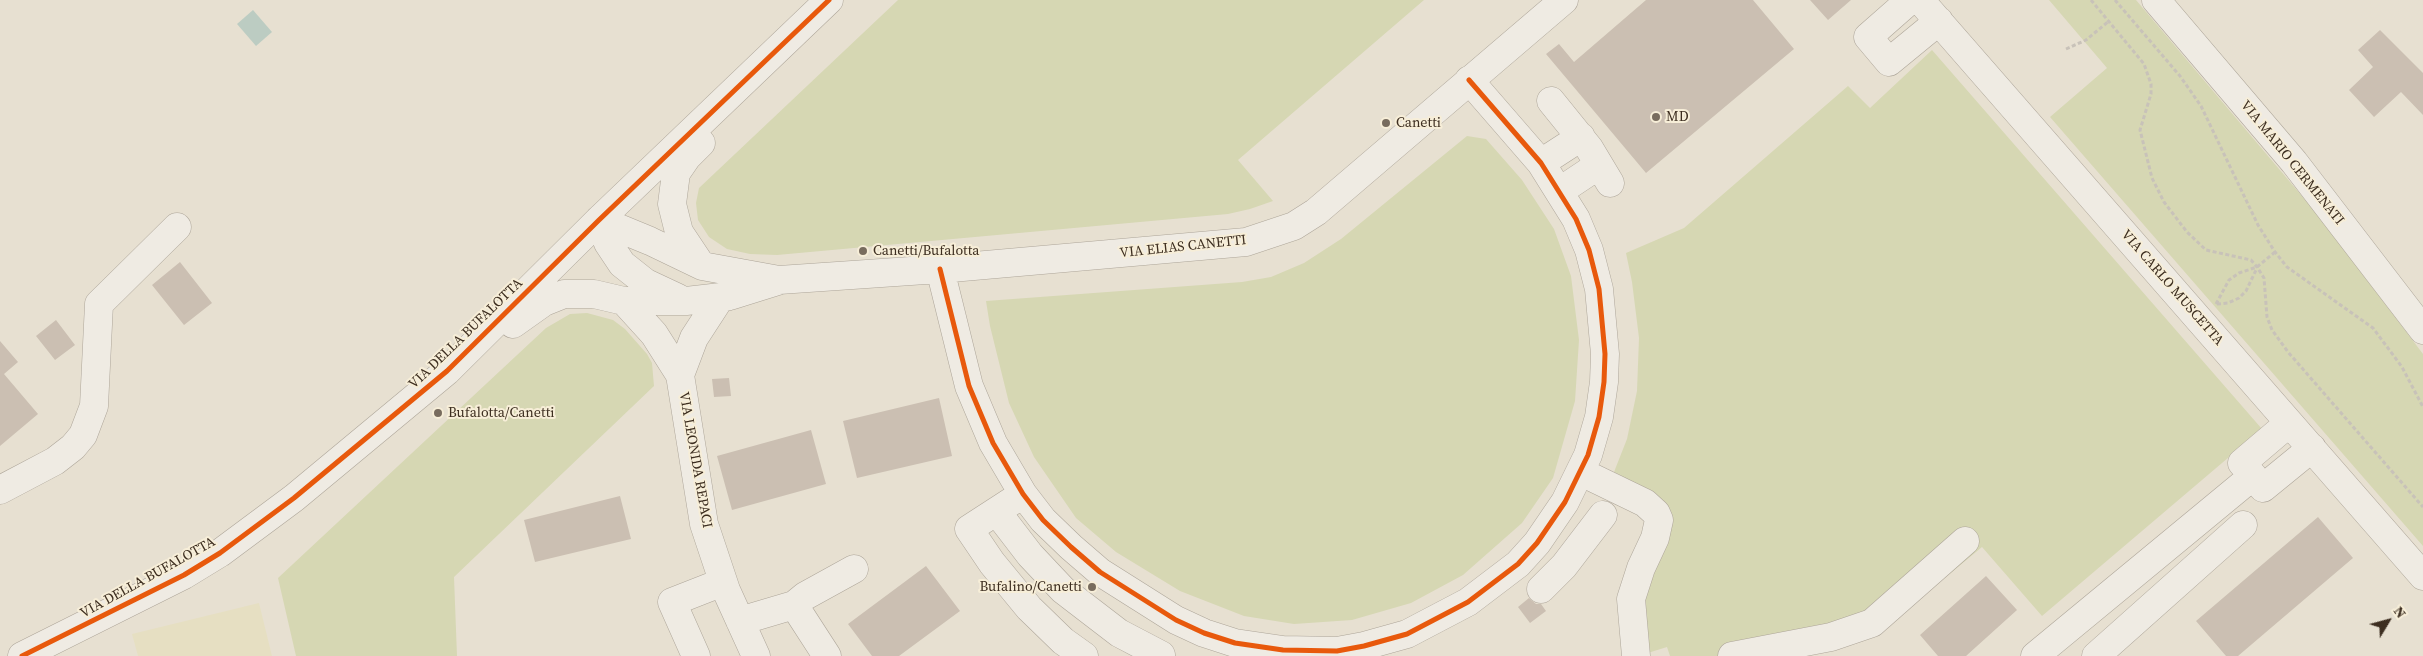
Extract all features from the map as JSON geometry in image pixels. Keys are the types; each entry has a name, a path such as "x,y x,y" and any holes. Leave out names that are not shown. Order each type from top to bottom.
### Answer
{"street":[{"name":"VIA DELLA BUFALOTTA","path":"22,656 144,597 220,553 294,498 448,371 599,220 829,0"},
{"name":"VIA ELIAS CANETTI","path":"779,280 940,269 1226,245 1264,238 1294,226 1316,212 1564,0"},
{"path":"1910,0 1868,37 1889,62 1939,21"},
{"name":"VIA CARLO MUSCETTA","path":"1920,0 2208,312 2289,423 2423,576"},
{"name":"VIA MARIO CERMENATI","path":"2156,0 2294,162 2423,330"},
{"path":"702,266 684,241 676,223 672,204 673,182 676,173 687,157 732,112 750,74"},
{"path":"940,269 961,359 974,400 993,443 1023,494 1054,531 1091,564 1123,588 1176,620 1212,636 1247,645 1283,650 1338,653 1392,639 1448,614 1499,580 1518,564 1537,543 1557,516 1581,472 1595,433 1602,400 1605,372 1603,320 1596,275 1589,250 1576,219 1541,163 1469,80"},
{"path":"1551,101 1581,137 1605,174 1560,191"},
{"path":"1541,163 1581,137"},
{"path":"599,220 650,241 702,266 779,280"},
{"path":"599,220 608,243 622,264 646,283 686,301"},
{"path":"0,490 55,461 73,447 83,435 94,406 99,304 177,227"},
{"path":"448,371 537,306 558,296 582,292 624,301 686,301 740,294 779,280"},
{"name":"VIA LEONIDA REPACI","path":"680,375 694,338 720,298"},
{"name":"VIA LEONIDA REPACI","path":"624,301 654,334 680,375 704,524 724,582 756,656"},
{"path":"2289,423 2242,463 2263,488 2312,448"},
{"path":"1581,472 1645,503 1656,513 1659,520 1655,538 1641,568 1631,599 1636,656"},
{"path":"2035,656 2253,476"},
{"path":"1023,494 969,530 992,563 1029,608 1063,641 1084,656"},
{"path":"996,512 1020,544 1063,590 1119,633 1161,655 1176,620"},
{"path":"1542,589 1564,566 1603,515"},
{"path":"1557,516 1586,537"},
{"path":"2096,656 2243,525"},
{"path":"1732,656 1831,637 1872,623 1965,541"},
{"path":"1537,543 1564,566"},
{"path":"740,621 794,605 805,596 854,570"},
{"path":"696,656 672,602 724,582"},
{"path":"794,605 827,656"}],"path":[{"path":"2091,0 2137,53 2144,64 2151,84 2151,94 2140,130 2152,178 2164,202 2187,232 2206,250 2251,260 2258,267 2264,278 2267,317 2272,330 2288,352 2423,506"},
{"path":"2115,0 2180,76 2201,106 2258,225 2275,252 2288,267 2373,328 2402,367 2423,407"},
{"path":"2066,49 2086,40 2109,21"},
{"path":"2208,312 2239,298 2246,290 2258,267 2275,252"},
{"path":"2208,312 2229,280 2239,273 2258,267"}],"shaded area":[{"path":"253,10 272,32 256,46 237,24"},
{"path":"259,603 272,656 138,656 132,634"}],"green space":[{"path":"898,0 1424,0 1238,160 1273,201 1250,209 1228,214 777,255 750,254 727,249 709,237 698,220 696,203 699,188"},
{"path":"2049,0 2136,0 2318,215 2423,354 2423,546 2050,117 2107,68"},
{"path":"1932,50 2262,429 2042,616 1982,547 1875,636 1760,656 1670,656 1667,647 1638,656 1632,592 1673,519 1657,495 1614,472 1627,439 1637,391 1639,338 1632,282 1626,253 1684,228 1848,86 1870,108"},
{"path":"1467,136 1486,139 1522,180 1554,229 1571,276 1579,340 1575,401 1553,478 1522,523 1463,575 1411,603 1352,620 1294,624 1244,616 1180,591 1116,552 1076,518 1034,457 1009,403 990,326 986,301 1242,282 1271,277 1304,263 1341,239"},
{"path":"587,313 613,320 625,329 647,354 652,363 654,386 454,577 457,656 296,656 278,578 546,328 570,314"}],"building":[{"name":"MD","path":"1646,0 1753,0 1794,49 1646,173 1546,54 1559,44 1574,62"},
{"path":"1810,0 1851,0 1828,20"},
{"path":"2380,30 2423,73 2423,115 2401,92 2374,117 2349,90 2373,67 2358,50"},
{"path":"180,262 212,303 184,325 152,285"},
{"path":"56,320 75,345 55,360 36,336"},
{"path":"0,341 18,362 4,374 38,414 0,446"},
{"path":"729,378 731,396 714,397 712,379"},
{"path":"939,398 952,456 857,478 843,421"},
{"path":"811,430 826,484 732,510 717,456"},
{"path":"620,496 631,539 535,562 524,520"},
{"path":"2318,517 2353,558 2238,656 2226,656 2196,621"},
{"path":"926,566 960,611 899,656 872,656 848,624"},
{"path":"1986,576 2017,610 1966,656 1938,656 1920,635"},
{"path":"1529,598 1536,604 1541,604 1546,611 1530,623 1518,607"}],"cycle path":[{"path":"22,656 184,575 220,553 294,498 447,371 599,220 829,0"},
{"path":"940,269 969,386 993,443 1023,494 1043,520 1100,572 1176,620 1204,633 1235,643 1283,650 1337,651 1364,646 1407,634 1468,602 1518,564 1537,543 1565,502 1588,455 1599,417 1604,382 1605,354 1599,289 1589,250 1576,219 1541,163 1469,80"}],"place":[{"name":"MD","path":"1656,117"},
{"name":"Canetti","path":"1386,123"},
{"name":"Canetti/Bufalotta","path":"863,251"},
{"name":"Bufalotta/Canetti","path":"438,413"},
{"name":"Bufalino/Canetti","path":"1092,587"}]}
